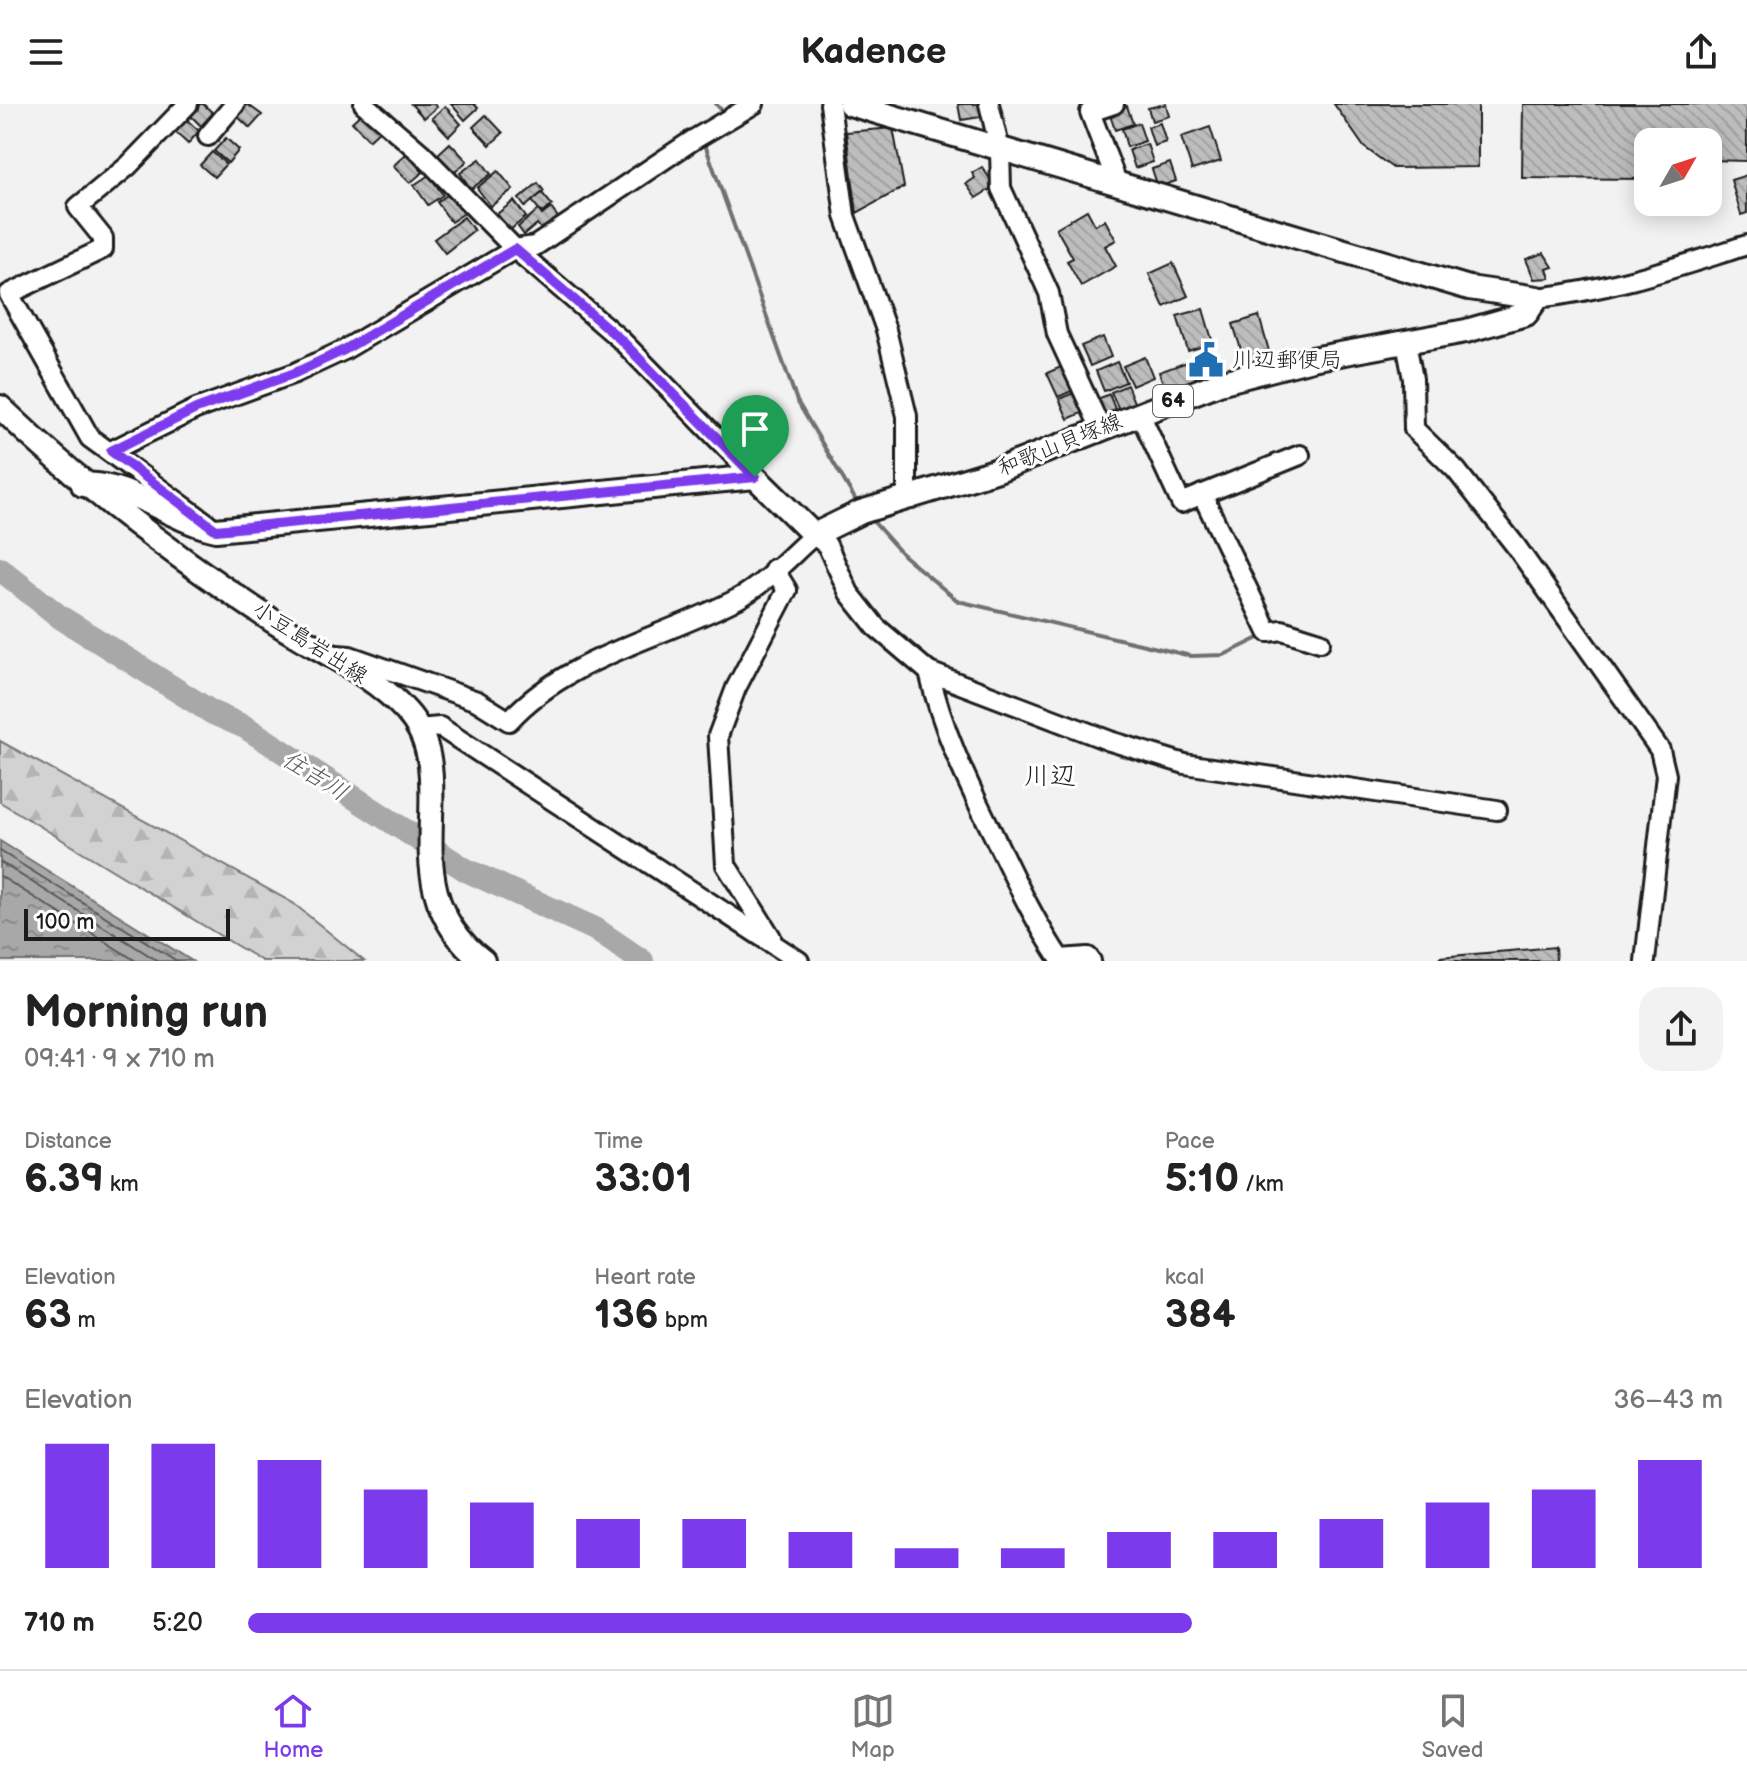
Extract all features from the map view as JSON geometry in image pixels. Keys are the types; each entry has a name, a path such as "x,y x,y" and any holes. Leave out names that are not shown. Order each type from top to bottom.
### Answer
{"main road":[{"path":"850,104 1469,288 1537,298"},
{"name":"和歌山貝塚線","path":"814,535 861,512 998,470 1219,383 1296,363 1406,343 1526,314 1537,298"},
{"name":"小豆島岩出線","path":"0,407 83,485 274,622 385,691 409,713 427,752 432,789 429,852 433,886 448,923 465,947 483,961"},
{"path":"83,485 110,487 195,526 216,530 755,477 814,535"}],"street":[{"path":"188,104 128,166 78,207 103,238 103,249 9,294 90,438 216,530"},
{"path":"208,136 235,104"},
{"path":"364,104 421,153 515,249 620,339 755,477"},
{"path":"111,451 196,409 295,373 344,350 515,249 535,246 754,104"},
{"path":"830,104 845,216 886,330 907,416 907,489 911,499"},
{"path":"989,104 1000,150 1001,188 1049,293 1057,334 1101,429"},
{"path":"1114,104 1090,112 1118,185"},
{"path":"1537,298 1585,293 1641,279 1747,245"},
{"path":"1406,343 1413,379 1414,429 1456,470 1515,545 1660,750 1666,775 1645,961"},
{"path":"1140,414 1181,503 1300,455"},
{"path":"1202,494 1268,632 1282,630 1320,642"},
{"path":"327,655 350,656 426,682 477,701 509,721 530,698 570,673 742,596 814,535 827,545 849,593 876,627 929,672 1110,741 1185,764 1497,810"},
{"path":"774,569 787,590 736,688 718,736 726,865 775,944"},
{"path":"929,672 971,792 1033,919 1060,959 1088,957 1091,961"},
{"path":"418,729 440,727 799,961"}],"green space":[{"path":"0,741 293,903 364,961 262,961 0,802"}],"water":[{"path":"0,841 192,961 0,961"}],"building":[{"path":"196,104 203,104 213,113 201,126 188,113"},
{"path":"247,104 262,115 250,128 236,115"},
{"path":"411,104 434,104 437,107 424,118"},
{"path":"451,104 474,104 478,108 465,120"},
{"path":"958,104 979,104 981,117 961,120"},
{"path":"1166,104 1169,116 1152,121 1148,108"},
{"path":"1334,104 1478,104 1478,167 1393,168 1364,147"},
{"path":"1523,104 1747,104 1747,161 1722,160 1722,128 1634,128 1634,179 1522,178"},
{"path":"445,106 461,124 449,136 432,118"},
{"path":"1127,106 1133,124 1115,130 1109,112"},
{"path":"365,110 382,128 369,140 352,122"},
{"path":"486,115 503,133 490,145 473,127"},
{"path":"185,118 199,131 188,144 174,131"},
{"path":"1139,123 1145,141 1127,147 1122,129"},
{"path":"1160,123 1166,142 1154,146 1148,127"},
{"path":"1210,127 1221,161 1192,170 1181,137"},
{"path":"893,128 904,187 857,213 846,132"},
{"path":"226,138 239,150 228,163 214,151"},
{"path":"450,143 467,161 454,173 437,155"},
{"path":"1147,144 1153,162 1135,168 1129,150"},
{"path":"212,152 226,164 214,177 200,165"},
{"path":"406,154 423,172 410,183 393,166"},
{"path":"480,159 491,174 471,189 460,173"},
{"path":"1170,163 1176,181 1158,187 1152,169"},
{"path":"982,167 995,186 976,198 966,184 975,178 972,173"},
{"path":"498,171 513,189 491,206 477,188"},
{"path":"429,175 443,195 428,205 414,185"},
{"path":"1747,175 1747,213 1741,215 1731,180"},
{"path":"538,183 544,191 525,207 519,199"},
{"path":"452,192 466,212 451,222 437,202"},
{"path":"542,193 552,205 542,213 532,201"},
{"path":"514,201 526,217 510,230 497,214"},
{"path":"551,208 560,220 544,233 537,224 524,235 518,227 538,210 542,215"},
{"path":"1087,210 1095,225 1105,220 1116,240 1105,246 1116,266 1081,286 1067,261 1073,258 1056,228"},
{"path":"464,217 474,230 445,253 434,239"},
{"path":"1544,253 1553,267 1547,269 1550,278 1534,279 1526,259"},
{"path":"1173,263 1188,296 1164,307 1149,274"},
{"path":"1203,309 1213,343 1188,351 1177,316"},
{"path":"1259,316 1269,351 1244,359 1233,324"},
{"path":"1103,337 1111,357 1090,366 1081,346"},
{"path":"1145,357 1153,377 1132,386 1123,366"},
{"path":"1190,361 1197,381 1166,391 1159,372"},
{"path":"1117,362 1126,382 1104,391 1096,371"},
{"path":"1063,366 1074,390 1058,397 1047,373"},
{"path":"1127,385 1135,405 1120,412 1111,392"},
{"path":"1076,392 1084,412 1068,419 1059,399"},
{"path":"1109,394 1117,414 1102,420 1093,401"},
{"path":"1555,947 1556,961 1441,961 1440,957"}],"waterway":[{"path":"716,104 726,115"},
{"path":"703,139 797,401 858,504"},
{"path":"871,519 904,556 958,601 1191,656 1224,655 1261,637"},
{"name":"住吉川","path":"0,569 60,617 213,713 245,727 466,870 595,929 642,961"}],"place":[{"name":"川辺郵便局","path":"1206,360"}],"district":[{"name":"川辺","path":"1050,776"}],"route":[{"path":"515,249 620,339 755,477 216,530 111,451 196,409 295,373 344,350 515,249"}]}
